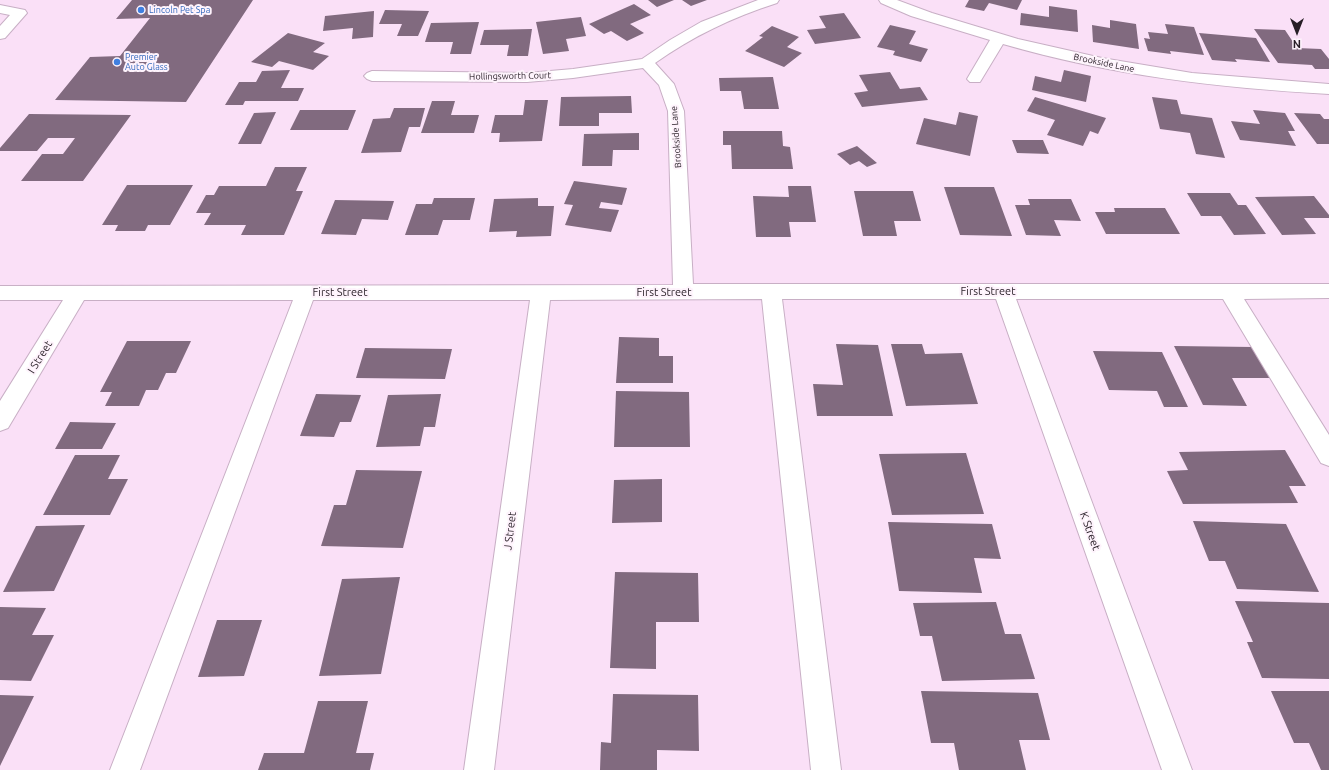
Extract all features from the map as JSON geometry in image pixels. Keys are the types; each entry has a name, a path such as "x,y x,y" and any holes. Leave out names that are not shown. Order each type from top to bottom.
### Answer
{"street":[{"path":"646,63 698,29 744,8 772,0"},
{"name":"Brookside Lane","path":"886,0 999,38 1138,70 1216,80 1329,89"},
{"path":"0,10 20,13 0,35"},
{"path":"975,79 999,38"},
{"name":"Hollingsworth Court","path":"372,76 527,77 581,73 615,65 646,63"},
{"name":"Brookside Lane","path":"646,63 663,79 672,92 676,111 682,292"},
{"name":"K Street","path":"1003,291 1177,770"},
{"path":"1230,291 1329,456"},
{"name":"First Street","path":"0,293 1329,291"},
{"name":"I Street","path":"0,421 79,292"},
{"path":"125,770 306,292"},
{"name":"J Street","path":"478,770 541,292"},
{"path":"771,292 826,770"}],"building":[{"path":"132,0 253,0 186,102 55,100 90,57 120,56 150,18 116,19"},
{"path":"648,0 674,0 657,7"},
{"path":"682,0 707,0 691,6"},
{"path":"969,0 1022,0 1017,10 989,3 984,11 965,7"},
{"path":"634,4 651,15 630,24 644,33 627,41 611,31 604,34 589,24"},
{"path":"1049,6 1077,10 1078,32 1020,25 1021,13 1049,17"},
{"path":"385,10 429,11 418,36 397,36 402,24 379,24"},
{"path":"374,11 373,37 352,39 353,28 323,31 325,16"},
{"path":"844,13 861,38 815,44 807,30 826,28 819,16"},
{"path":"581,17 586,36 566,39 569,51 543,54 536,22"},
{"path":"1110,20 1136,24 1139,49 1093,42 1092,25 1110,28"},
{"path":"479,22 471,54 450,54 453,42 425,42 431,23"},
{"path":"1165,24 1194,27 1204,55 1170,51 1171,54 1148,51 1144,38 1150,39 1148,32 1168,34"},
{"path":"890,25 916,31 909,44 928,49 921,62 893,55 895,51 877,47"},
{"path":"772,26 799,37 787,47 802,53 784,67 745,51 763,37 759,36"},
{"path":"532,29 528,56 507,56 509,45 480,45 484,30"},
{"path":"1254,29 1285,30 1297,48 1321,49 1329,59 1329,69 1315,69 1312,65 1278,63"},
{"path":"288,33 325,43 313,52 329,56 313,70 279,61 272,67 251,62"},
{"path":"1199,33 1256,38 1270,62 1235,59 1237,62 1212,60"},
{"path":"290,70 281,88 304,88 298,101 245,101 243,105 225,105 239,82 256,82 262,71"},
{"path":"1064,70 1091,76 1086,102 1032,90 1035,76 1061,82"},
{"path":"890,72 900,89 920,87 928,100 862,107 854,93 868,91 859,75"},
{"path":"773,77 779,109 744,109 741,91 720,91 719,78"},
{"path":"631,96 632,113 599,113 599,126 559,126 561,97"},
{"path":"1035,97 1106,118 1098,134 1090,131 1083,146 1047,135 1055,120 1027,111"},
{"path":"1152,97 1177,100 1181,114 1212,118 1225,158 1196,154 1190,133 1160,129"},
{"path":"525,100 548,100 542,141 499,142 500,133 491,133 495,115 523,115"},
{"path":"432,101 455,101 451,115 479,115 474,133 421,133"},
{"path":"394,108 425,108 420,127 409,127 401,152 361,153 373,119 390,118"},
{"path":"300,110 356,110 348,130 290,130"},
{"path":"1253,110 1285,113 1295,131 1288,131 1296,146 1240,140 1231,121 1260,124"},
{"path":"276,112 261,144 238,144 254,113"},
{"path":"959,112 978,116 970,156 916,144 924,118 956,125"},
{"path":"1294,113 1320,114 1324,119 1329,119 1329,144 1317,144"},
{"path":"29,114 131,115 83,181 21,181 42,154 63,154 75,138 48,138 37,151 0,151 0,148"},
{"path":"723,131 782,131 783,146 790,147 793,169 732,169 731,145 723,145"},
{"path":"639,133 639,150 613,150 612,166 582,166 584,134"},
{"path":"1012,140 1043,140 1049,154 1017,153"},
{"path":"857,146 877,163 867,167 859,161 850,165 837,154"},
{"path":"275,167 307,167 296,191 303,191 284,235 241,235 246,225 204,225 211,213 196,213 206,195 214,195 219,186 266,186"},
{"path":"574,181 627,188 622,205 601,202 599,208 619,210 611,232 565,225 573,205 564,204"},
{"path":"127,185 193,185 170,225 148,225 145,231 115,231 118,225 102,225"},
{"path":"788,186 811,186 816,222 789,222 791,237 756,237 753,196 789,197"},
{"path":"944,187 994,187 1012,236 960,235"},
{"path":"854,191 913,191 921,221 894,221 897,236 863,236"},
{"path":"1187,193 1230,193 1238,205 1246,205 1266,234 1234,235 1221,216 1201,216"},
{"path":"1314,196 1329,215 1329,218 1304,218 1316,234 1282,235 1255,197"},
{"path":"434,198 475,198 470,220 443,220 438,235 405,235 416,204 432,204"},
{"path":"538,198 538,206 554,206 551,236 516,237 517,231 489,232 494,199"},
{"path":"1028,199 1071,199 1081,221 1054,220 1061,236 1026,235 1015,205 1030,205"},
{"path":"335,200 394,201 388,220 362,219 356,235 321,234"},
{"path":"1114,208 1165,208 1180,234 1106,234 1095,212 1115,212"},
{"path":"619,337 659,338 659,356 673,356 673,383 616,383"},
{"path":"127,341 191,341 176,373 166,373 158,390 146,390 139,406 105,406 112,392 100,392"},
{"path":"836,344 878,345 893,416 817,416 813,384 843,385"},
{"path":"891,344 922,344 925,354 962,353 978,404 906,406"},
{"path":"1174,346 1253,347 1270,378 1232,378 1247,406 1203,405"},
{"path":"365,348 452,349 445,379 356,378"},
{"path":"1093,351 1162,352 1188,407 1164,407 1157,391 1109,390"},
{"path":"616,391 689,392 690,447 614,447"},
{"path":"316,394 361,395 351,422 340,422 334,437 300,436"},
{"path":"441,394 435,427 424,427 420,446 376,447 388,395"},
{"path":"70,422 116,423 102,449 55,449"},
{"path":"1285,450 1306,486 1289,486 1298,503 1183,504 1167,471 1188,470 1179,452"},
{"path":"966,453 984,514 892,515 879,454"},
{"path":"75,455 120,455 108,479 128,479 110,515 43,515"},
{"path":"356,470 422,471 403,548 321,546 334,505 346,505"},
{"path":"662,479 662,522 612,523 614,480"},
{"path":"1193,521 1286,524 1319,592 1237,589 1225,561 1209,561"},
{"path":"888,522 992,524 1001,559 974,558 982,593 899,591"},
{"path":"85,525 54,591 3,592 36,526"},
{"path":"615,572 698,573 699,622 656,622 656,669 610,668"},
{"path":"400,577 381,674 319,676 342,579"},
{"path":"1235,601 1329,603 1329,679 1262,678 1247,642 1253,642"},
{"path":"996,602 1005,634 1021,634 1035,679 942,681 932,636 920,636 913,603"},
{"path":"0,607 46,608 32,635 54,635 31,681 0,680"},
{"path":"217,620 262,620 244,676 198,677"},
{"path":"921,691 1038,693 1050,740 1019,740 1026,770 959,770 954,743 931,743"},
{"path":"1271,691 1329,691 1329,770 1321,770 1309,743 1294,743"},
{"path":"613,694 698,695 699,751 657,750 657,770 600,770 601,742 611,743"},
{"path":"0,695 34,696 0,766"},
{"path":"318,701 368,701 356,753 374,753 370,770 258,770 264,753 304,753"}],"place":[{"name":"Lincoln Pet Spa","path":"141,10"},
{"name":"Premier Auto Glass","path":"117,62"}]}
